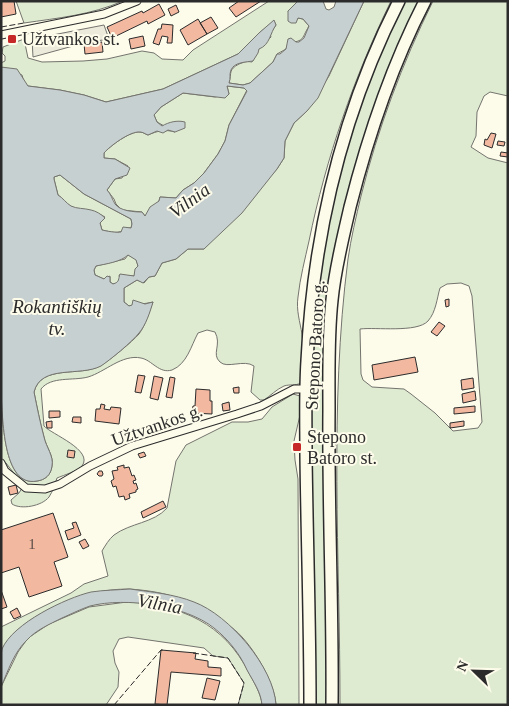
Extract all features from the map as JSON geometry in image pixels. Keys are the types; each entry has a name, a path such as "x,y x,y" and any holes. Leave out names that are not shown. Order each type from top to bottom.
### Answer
{"main road":[{"name":"Stepono Batoro g.","path":"310,705 306,389 308,332 314,280 330,191 340,152 366,74 399,1"},
{"name":"Stepono Batoro g.","path":"332,705 329,338 333,290 349,213 373,125 394,68 425,1"}],"street":[{"path":"1,35 104,14 137,1"},
{"name":"Užtvankos g.","path":"1,463 5,471 26,488 45,489 60,484 90,466 132,446 238,414 260,406 294,389 306,389"}],"green space":[{"path":"16,1 123,1 87,13 24,23"},
{"path":"269,1 298,1 288,11 295,23 298,18 303,19 309,26 302,39 288,44 286,49 277,54 273,62 250,83 243,85 229,83 231,72 239,64 252,62 259,48 271,37 270,34 276,25 274,21 238,54 163,89 106,102 60,90 28,86 24,82 22,75 1,67 1,63 5,61 5,56 2,53 3,47 24,39 28,58 42,62 107,59 142,51 154,53 162,59 183,60 193,50"},
{"path":"364,1 391,1 365,59 342,118 316,210 301,276 298,302 303,340 301,383 284,386 264,400 260,400 251,392 254,366 245,363 227,365 220,362 216,356 217,337 215,332 207,330 198,333 185,359 172,370 163,370 145,359 134,357 120,361 88,377 50,382 41,389 44,426 77,448 84,460 80,468 57,478 49,497 42,503 26,507 12,504 11,500 19,493 25,483 16,476 6,463 1,464 1,394 7,448 17,473 25,480 37,481 47,477 52,462 44,437 34,392 38,383 53,374 82,371 100,366 121,351 139,334 153,302 129,306 124,302 124,288 137,280 144,283 149,277 155,276 162,263 176,259 188,249 204,249 277,169 284,158 285,141 294,123 307,111 329,76"},
{"path":"404,1 420,1 407,27 330,283 328,705 314,705 311,410 314,317 326,233 349,139 375,65"},
{"path":"433,1 508,1 508,96 490,92 484,96 477,112 476,136 471,147 488,158 508,163 508,705 340,705 337,426 342,315 348,259 361,196 375,146 401,72","holes":["461,283 469,286 472,296 482,422 478,428 453,431 435,413 404,389 372,387 363,380 361,374 360,329 406,328 423,325 433,313 440,288 447,284"]},
{"path":"227,86 247,90 229,125 225,141 204,173 176,198 160,197 159,201 145,216 142,212 122,210 107,190 115,179 122,178 128,166 115,159 104,158 104,153 120,140 136,132 148,135 161,131 175,132 157,122 154,115 161,107 183,93 215,97 229,94"},
{"path":"60,175 84,194 131,219 131,228 118,232 102,230 100,223 105,217 96,213 78,210 68,205 58,195 54,177"},
{"path":"128,255 136,259 138,266 134,276 119,275 120,279 117,283 113,284 110,282 110,276 104,279 95,275 94,270 96,266 125,259"},
{"path":"293,394 300,396 300,415 294,441 298,479 299,705 276,705 271,685 260,662 246,641 231,627 178,599 158,593 134,589 118,589 97,592 66,602 26,623 10,638 1,651 1,627 71,593 84,584 108,576 102,551 114,535 120,531 149,520 167,508 176,461 186,445 232,422 248,422 262,419 272,407"},
{"path":"127,602 165,607 199,620 214,629 239,656 257,688 262,705 238,705 244,683 228,658 213,656 204,648 128,637 119,639 113,651 119,672 118,687 106,705 1,705 1,687 18,652 28,638 49,624 89,607"}],"shaded area":[{"path":"104,25 109,39 84,43 33,57 32,39"}],"water":[{"name":"Rokantiškių tv.","path":"298,1 323,1 326,9 329,10 334,7 336,1 364,1 318,98 294,123 285,141 284,158 242,213 204,249 188,249 176,259 162,263 155,276 149,277 143,283 137,280 124,288 124,302 129,306 132,305 133,300 145,304 153,302 148,318 141,330 121,351 101,366 83,371 53,374 38,383 34,392 44,437 52,459 52,466 49,474 43,480 25,480 17,473 7,448 1,394 1,67 17,69 28,86 60,90 106,102 163,89 238,54 274,20 276,25 253,61 238,64 231,70 229,83 243,85 250,83 273,62 277,54 286,49 288,39 291,38 299,42 304,38 309,26 303,19 298,18 296,23 288,21 288,11","holes":["227,86 244,88 247,91 229,125 225,141 204,173 176,198 160,197 159,201 150,207 145,216 142,212 127,211 117,206 107,190 115,179 127,175 130,168 115,159 104,158 104,153 120,140 136,132 148,135 157,131 163,133 168,130 175,132 185,128 185,122 182,121 167,123 162,126 157,122 154,115 161,107 183,93 225,98 229,94","60,175 84,194 131,219 131,228 123,227 121,232 102,230 100,223 105,218 95,211 69,205 58,195 54,177","128,255 136,260 138,266 135,269 134,276 120,274 118,281 113,284 110,282 110,277 107,276 104,279 95,275 94,270 96,266 121,259"]},
{"name":"Vilnia","path":"130,589 186,599 221,618 235,630 258,659 273,690 276,705 262,705 258,691 241,658 229,642 214,628 202,620 172,609 137,603 104,603 90,606 39,630 18,650 1,687 2,649 8,639 28,621 80,595 96,591"}],"building":[{"path":"1,1 14,1 16,14 1,17"},
{"path":"239,1 261,1 236,17 229,8"},
{"path":"159,4 165,15 148,24 147,21 112,38 107,27 142,11 143,13"},
{"path":"176,5 179,12 171,16 168,9"},
{"path":"211,17 218,28 207,34 200,23"},
{"path":"198,19 207,34 188,45 180,30"},
{"path":"162,24 173,25 172,43 167,43 168,37 162,36 159,45 153,43"},
{"path":"143,36 145,46 131,49 129,39"},
{"path":"102,42 103,52 85,54 84,44"},
{"path":"491,133 496,134 492,148 484,145 485,139 487,140"},
{"path":"498,141 505,142 504,146 497,145"},
{"path":"501,152 508,153 508,157 500,156"},
{"path":"449,299 449,306 446,307 445,300"},
{"path":"439,322 445,326 437,336 431,332"},
{"path":"415,357 418,372 374,380 372,365"},
{"path":"138,375 145,376 141,393 135,392"},
{"path":"154,376 163,378 158,400 150,398"},
{"path":"170,377 175,378 172,398 166,397"},
{"path":"473,378 474,388 462,390 461,380"},
{"path":"239,387 239,393 234,393 233,388"},
{"path":"196,389 210,390 212,414 192,413 193,406 195,406"},
{"path":"475,391 476,400 463,403 462,394"},
{"path":"229,402 230,410 223,411 222,404"},
{"path":"101,404 105,405 104,409 110,410 111,407 121,408 119,424 95,421 96,409 100,409"},
{"path":"475,406 475,412 454,414 454,408"},
{"path":"49,411 60,411 60,417 49,418"},
{"path":"73,417 81,417 81,423 72,422"},
{"path":"52,421 52,428 47,428 46,422"},
{"path":"464,421 464,426 450,428 450,423"},
{"path":"68,450 75,451 74,458 67,457"},
{"path":"144,452 146,456 140,458 138,454"},
{"path":"124,465 124,468 129,467 132,476 134,475 136,480 133,481 138,489 136,492 129,494 130,498 125,500 124,496 119,497 116,486 113,487 111,481 114,479 112,471 118,470 117,467"},
{"path":"99,471 102,471 102,476 97,474"},
{"path":"16,485 18,493 10,495 8,487"},
{"path":"163,501 166,507 143,518 141,512"},
{"path":"53,513 68,557 54,562 62,586 29,597 19,567 1,573 1,530"},
{"path":"76,522 81,535 68,540 65,531 74,528 72,523"},
{"path":"85,539 89,546 83,549 79,542"},
{"path":"1,590 7,607 1,609"},
{"path":"17,608 21,616 14,619 10,612"},
{"path":"161,650 196,653 195,659 208,661 208,667 221,668 221,676 171,672 167,705 155,704"},
{"path":"207,678 220,681 215,700 202,698"}],"fence":[{"path":"1,27 24,23"},
{"path":"114,705 161,650 164,650"},
{"path":"193,653 228,658 244,683 238,705"}],"place":[{"name":"Užtvankos st.","path":"12,39"},
{"name":"Stepono Batoro st.","path":"297,447"}]}
